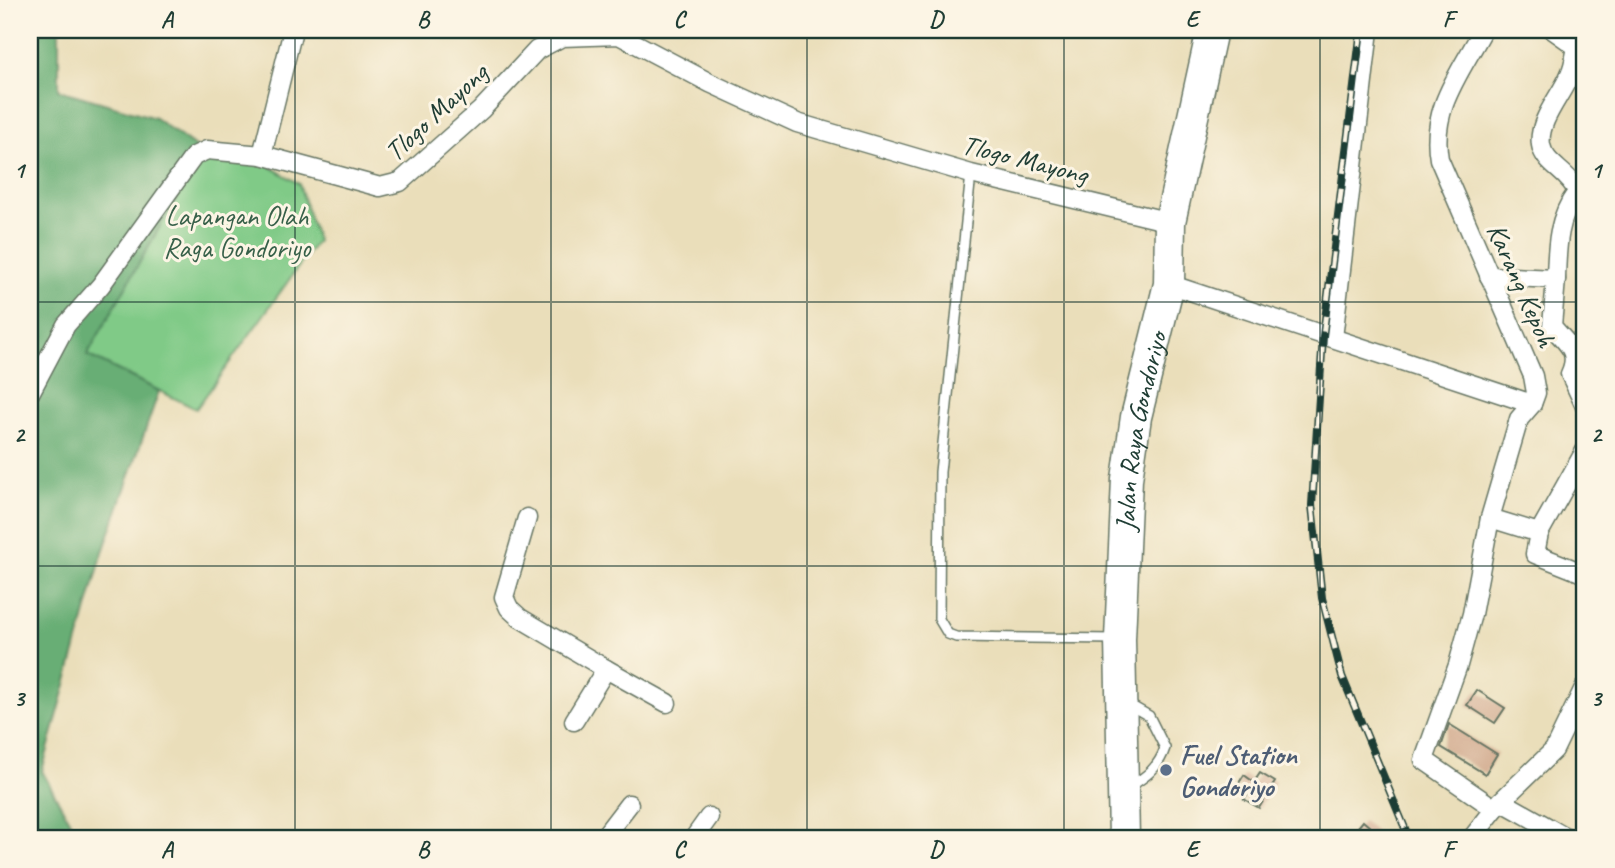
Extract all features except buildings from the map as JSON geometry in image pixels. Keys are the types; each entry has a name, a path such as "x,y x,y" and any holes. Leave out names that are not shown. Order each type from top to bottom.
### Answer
{"highway":[{"name":"Jalan Raya Gondoriyo","path":"1124,838 1124,702 1120,639 1127,479 1136,417 1169,284 1171,222 1212,30"}],"street":[{"path":"262,155 293,30"},
{"path":"1333,338 1369,30"},
{"name":"Karang Kepoh","path":"1483,30 1441,108 1437,138 1439,159 1533,376 1536,393 1532,404"},
{"path":"1553,30 1577,47"},
{"path":"1585,30 1577,47 1571,72 1545,120 1540,144 1545,156 1574,184 1577,192 1566,207 1557,236 1552,326 1573,348 1576,361 1570,374 1585,406"},
{"name":"Tlogo Mayong","path":"30,393 66,325 101,285 194,156 207,150 262,155 355,181 390,187 400,182 481,110 537,50 562,37 621,32 710,83 797,123 971,174 1171,222"},
{"path":"1489,276 1556,279"},
{"path":"1169,284 1532,404 1519,419 1490,518 1472,614 1458,665 1424,760 1498,805 1567,838"},
{"path":"1585,451 1539,533 1535,554 1585,574"},
{"path":"527,518 504,597 509,608 520,618 667,703"},
{"path":"1490,518 1539,533"},
{"path":"574,721 606,669"},
{"path":"1472,838 1498,805 1554,750 1585,686"},
{"path":"603,838 629,804"},
{"path":"694,838 709,817"}],"lane":[{"path":"971,174 940,472 939,619 948,634 956,636 1120,639"},
{"path":"1124,702 1149,716 1165,748 1161,759 1151,771 1124,789"}],"green space":[{"path":"30,30 59,30 59,90 155,118 202,152 87,355 159,391 102,555 42,771 79,838 30,838"},
{"name":"Lapangan Olah Raga Gondoriyo","path":"202,152 266,164 299,184 317,241 196,409 87,355"}],"railway":[{"path":"1361,30 1323,336 1312,505 1322,598 1342,676 1409,838"}],"place":[{"name":"Fuel Station Gondoriyo","path":"1166,770"}]}
